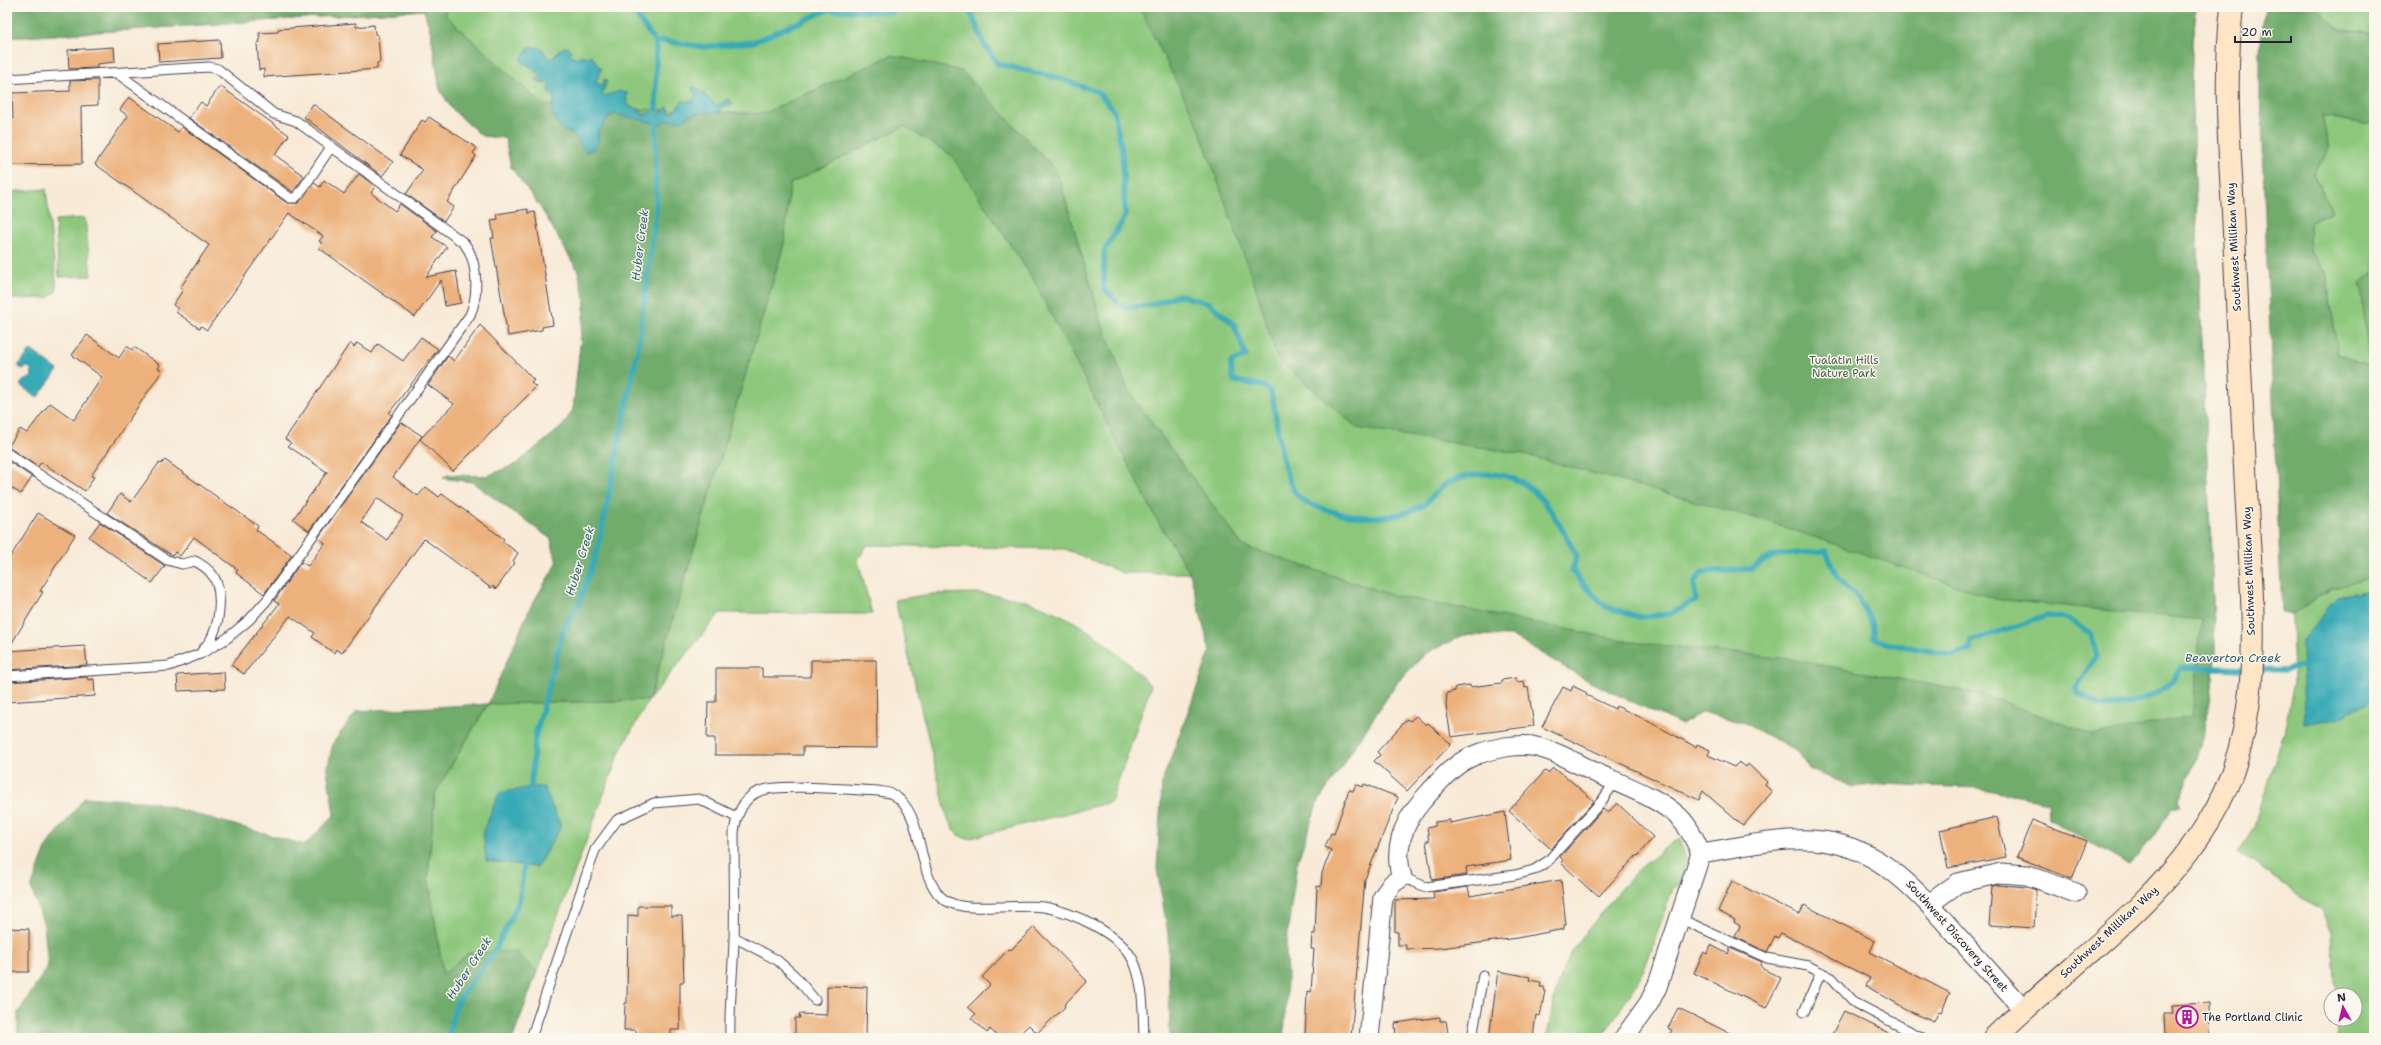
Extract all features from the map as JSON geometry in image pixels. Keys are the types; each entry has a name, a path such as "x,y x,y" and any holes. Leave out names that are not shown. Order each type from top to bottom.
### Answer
{"street":[{"name":"Southwest Millikan Way","path":"1994,1038 2023,1009 2152,894 2192,846 2220,802 2238,754 2245,723 2252,660 2252,618 2231,172 2227,49 2232,7"},
{"path":"1370,1038 1383,897 1392,884 1402,877 1398,864 1399,844 1411,817 1418,806 1448,773 1468,757 1508,747 1532,746 1548,750 1670,809 1689,829 1701,853 1681,920 1657,988 1626,1037"},
{"name":"Southwest Discovery Street","path":"1701,853 1790,840 1824,841 1842,846 1876,860 1905,879 2023,1009"},
{"path":"1929,904 1958,883 2001,873 2027,875 2076,893"}],"lane":[{"path":"7,79 209,67 218,70 274,114 296,121 464,243 472,257 475,303 470,315 405,408 267,600 249,620 226,638 200,654 170,666 7,676"},
{"path":"117,73 290,198 295,198 300,193 331,147"},
{"path":"7,453 167,560 182,564 195,561 211,572 216,582 219,600 218,618 213,636 200,654"},
{"path":"1402,877 1426,887 1515,875 1534,870 1548,861 1601,802 1615,782"},
{"path":"730,1038 729,1001 733,977 734,833 736,817 748,798 760,791 771,789 878,791 892,794 903,803 913,821 929,877 937,891 947,901 969,907 1044,907 1076,918 1111,935 1126,949 1134,961 1138,975 1144,1038"},
{"path":"531,1038 594,850 617,820 654,803 699,799 736,817"},
{"path":"1681,920 1767,958 1800,964 1821,972 1832,978 1855,1004 1921,1037"},
{"path":"734,937 777,960 794,975 815,1000"},
{"path":"1804,1012 1821,972"},
{"path":"1472,1038 1483,975"}],"green space":[{"name":"Tualatin Hills Nature Park","path":"7,7 2196,7 2191,89 2215,648 2212,687 2205,725 2194,762 2179,798 2180,807 1791,725 1159,522 1190,573 1122,573 1065,549 867,545 858,560 872,614 720,613 649,700 784,244 790,184 904,126 832,82 763,114 673,110 641,430 530,608 557,563 551,539 472,482 443,478 448,475 487,476 516,464 562,427 573,410 585,301 578,271 541,208 511,167 505,138 482,136 452,109 440,90 431,33 424,10 7,38"},
{"name":"Tualatin Hills Nature Park","path":"7,7 446,7 445,15 543,105 763,114 892,55 962,71 1057,171 1102,323 1129,392 1243,546 1392,595 1632,642 1789,659 1982,694 2093,735 2192,716 2202,620 1995,599 1770,522 1523,454 1357,428 1277,358 1256,289 1197,123 1139,7 2196,7 2191,89 2215,648 2212,687 2205,725 2194,762 2179,798 2180,807 2173,807 2153,837 2130,865 2049,819 2048,802 1977,788 1882,784 1854,787 1810,770 1797,752 1745,723 1702,712 1682,725 1590,682 1512,636 1464,635 1425,654 1396,684 1317,804 1297,863 1286,944 1287,980 1284,1038 1170,1038 1168,934 1157,869 1162,782 1210,652 1190,573 1158,522 1033,279 951,155 904,126 790,184 784,244 649,700 488,704 530,608 557,563 551,539 472,482 443,478 448,475 487,476 516,464 562,427 573,410 585,301 578,271 541,208 511,167 505,138 482,136 452,109 440,90 431,33 424,10 7,38"},
{"path":"2265,7 2315,7 2339,29 2374,34 2374,122 2365,124 2322,116 2329,149 2314,174 2332,211 2310,221 2310,252 2326,272 2338,354 2369,366 2361,284 2374,271 2374,577 2330,589 2292,615 2282,613 2260,98 2260,50"},
{"path":"2315,7 2374,7 2374,34 2339,29"},
{"path":"2322,116 2365,124 2374,122 2374,271 2361,284 2370,366 2338,354 2326,272 2310,252 2310,221 2332,211 2314,174 2329,149"},
{"path":"46,189 57,290 49,298 13,299 7,294 7,192"},
{"path":"85,218 91,276 59,277 55,220"},
{"path":"2374,577 2374,590 2337,596 2338,718 2374,699 2374,1038 2338,1038 2337,1027 2363,1027 2363,987 2335,987 2332,932 2321,910 2238,852 2254,827 2284,733 2294,682 2292,615 2330,589"},
{"path":"978,593 1026,601 1051,610 1067,618 1083,627 1111,648 1151,686 1111,802 967,839 958,835 948,820 895,600 931,594"},
{"path":"649,700 620,751 537,972 514,951 443,974 428,876 435,793 488,704","holes":["561,826 537,867 525,865"]},
{"path":"488,704 435,793 428,876 443,974 469,953 515,951 537,972 513,1038 18,1038 18,1013 48,966 44,925 31,888 47,846 85,797 153,802 305,845 334,815 327,771 333,743 357,711"},
{"path":"1680,838 1686,860 1681,884 1673,888 1646,965 1635,987 1601,1038 1547,1038 1553,1004 1559,982 1575,946 1614,896 1633,875 1654,856"}],"water":[{"path":"530,47 541,48 550,59 555,56 560,49 565,47 571,50 570,55 578,58 580,55 587,57 591,55 601,69 596,83 603,85 604,79 607,80 602,94 604,96 619,91 627,93 626,98 629,106 640,110 641,114 645,115 655,111 659,116 667,107 669,108 669,113 673,113 682,101 690,102 696,97 692,88 696,87 717,106 728,99 734,104 722,107 719,113 694,114 681,121 666,120 658,126 654,123 614,114 610,116 598,132 597,145 593,149 586,152 572,133 568,133 563,130 552,115 554,95 548,94 549,83 540,83 536,80 541,77 539,72 536,72 533,68 522,62 521,58"},
{"path":"31,350 58,370 37,398 20,385 23,381 32,377 31,369 28,367 22,369 18,366"},
{"path":"2374,590 2374,699 2338,718 2304,724 2302,643 2337,596"},
{"path":"531,787 544,787 561,826 537,867 486,861 483,831 499,793"}],"building":[{"path":"356,23 356,27 374,25 375,34 378,35 380,62 377,63 377,69 264,77 264,69 259,70 257,43 260,42 259,33 278,32 278,29"},
{"path":"220,40 221,58 159,62 158,44"},
{"path":"114,47 115,62 97,64 97,68 69,69 68,50"},
{"path":"98,80 98,105 81,106 82,164 7,165 7,119 13,119 12,93 70,91 70,81"},
{"path":"220,86 289,135 275,155 304,176 293,192 189,118 201,102 206,106"},
{"path":"129,97 178,132 182,127 287,203 298,203 314,183 320,187 324,180 344,194 359,174 375,186 371,193 395,211 400,204 437,231 432,237 447,247 426,277 456,271 461,303 445,306 441,280 415,317 319,248 322,243 319,241 323,236 289,213 207,330 201,326 200,329 176,312 178,309 173,305 183,290 180,288 209,245 95,164 128,116 120,110"},
{"path":"313,104 393,162 382,176 304,117"},
{"path":"429,117 477,148 473,153 476,156 447,202 454,207 444,221 406,194 423,170 400,155 422,120 425,122"},
{"path":"528,209 528,213 535,212 553,325 542,327 542,330 508,336 491,238 494,238 491,220 498,219 497,214"},
{"path":"480,325 534,380 531,383 536,387 453,471 420,439 454,404 428,385 448,356 454,361"},
{"path":"87,335 119,358 127,346 132,350 134,347 160,365 158,368 162,371 91,476 94,477 85,491 41,462 38,467 8,447 20,429 27,433 50,403 74,420 102,377 72,355"},
{"path":"421,337 438,349 389,413 392,415 309,531 293,519 327,472 288,446 291,443 285,439 350,343 354,347 357,343 372,353 378,344 403,361"},
{"path":"401,422 422,436 393,477 418,496 426,487 439,497 442,494 504,539 502,541 518,553 513,561 515,563 496,589 493,586 491,588 424,539 342,653 336,649 334,653 312,637 315,633 290,616 244,674 231,665 279,604 274,601 301,562 308,566 325,543 318,538","holes":["377,498 403,516 387,540 361,522"]},
{"path":"7,460 32,477 21,494 7,485"},
{"path":"165,460 258,526 256,530 292,555 264,594 236,573 238,570 194,537 180,556 175,552 173,555 107,513 120,494 131,502 159,463 161,464"},
{"path":"38,513 75,535 40,591 43,592 7,651 7,562"},
{"path":"100,522 165,566 152,583 89,537"},
{"path":"85,646 87,665 7,670 7,651"},
{"path":"811,660 876,660 877,748 803,747 803,755 715,755 715,738 707,738 708,702 716,702 716,668 762,668 762,677 811,677"},
{"path":"224,672 225,689 178,691 177,675"},
{"path":"87,677 88,680 94,679 95,696 7,702 7,682"},
{"path":"1516,678 1517,682 1524,681 1525,688 1528,687 1534,726 1451,737 1446,706 1447,693 1455,691 1455,687 1470,685 1470,687 1502,683 1502,680"},
{"path":"1573,686 1587,693 1586,695 1615,709 1616,706 1642,718 1696,747 1697,744 1710,750 1708,755 1734,767 1739,762 1746,767 1748,764 1767,782 1765,785 1772,792 1743,826 1703,791 1699,800 1542,727 1563,687 1571,691"},
{"path":"1416,716 1426,725 1428,723 1451,744 1407,791 1374,761 1380,755 1377,752 1407,719 1410,721"},
{"path":"1553,768 1557,771 1558,770 1594,801 1551,849 1509,811 1545,771 1548,773"},
{"path":"1356,784 1363,787 1364,784 1398,797 1365,879 1351,1038 1305,1038 1307,991 1311,992 1314,949 1311,949 1312,934 1315,934 1317,886 1321,887 1322,873 1331,850 1325,847 1331,833 1334,834 1349,790 1353,791"},
{"path":"1617,803 1653,837 1638,856 1637,855 1599,896 1592,890 1591,891 1561,863 1563,860 1560,857 1603,809 1608,813"},
{"path":"1505,812 1511,860 1466,867 1467,875 1432,880 1426,841 1429,841 1427,828 1435,826 1435,822 1450,820 1450,823"},
{"path":"1997,817 2006,857 1948,868 1940,830"},
{"path":"2032,820 2087,841 2072,879 2017,857"},
{"path":"1561,880 1566,925 1564,925 1564,929 1517,938 1441,948 1406,949 1406,945 1398,945 1398,932 1395,932 1395,900 1434,899 1433,892 1468,887 1470,896"},
{"path":"1732,881 1798,914 1800,914 1804,905 1875,941 1870,952 1950,993 1941,1012 1939,1011 1934,1022 1917,1015 1866,986 1870,978 1781,933 1778,938 1775,936 1767,952 1735,937 1740,926 1734,922 1735,920 1718,911"},
{"path":"1992,886 2027,887 2036,890 2034,928 1989,925"},
{"path":"638,906 671,906 671,916 682,916 684,982 680,982 680,1030 671,1030 671,1038 636,1038 636,1030 624,1030 625,1003 627,1003 628,915 638,916"},
{"path":"1034,927 1087,981 1064,1005 1065,1007 1037,1033 1029,1025 1015,1038 999,1038 990,1029 987,1033 971,1018 976,1014 968,1007 990,985 982,977 1009,949 1011,950"},
{"path":"8,928 29,929 29,972 8,972"},
{"path":"1711,945 1728,954 1730,948 1762,962 1760,965 1763,969 1781,978 1766,1008 1694,973 1704,952 1707,954"},
{"path":"1498,971 1530,977 1529,980 1541,982 1540,987 1544,987 1545,991 1540,1016 1536,1015 1533,1038 1489,1038"},
{"path":"827,986 867,987 866,1038 795,1036 795,1018 800,1018 799,1014 827,1015"},
{"name":"The Portland Clinic","path":"2209,1003 2210,1038 2165,1038 2164,1013 2173,1013 2172,1005"},
{"path":"1678,1008 1739,1038 1667,1038 1672,1030 1668,1028"},
{"path":"1844,1011 1899,1038 1830,1038"},
{"path":"1440,1017 1440,1021 1446,1021 1449,1038 1396,1038 1395,1023"}],"waterway":[{"name":"Beaverton Creek","path":"625,7 632,10 656,43"},
{"name":"Beaverton Creek","path":"656,43 663,41 704,47 753,42 828,10 893,12 904,7"},
{"name":"Beaverton Creek","path":"964,7 971,13 984,44 998,64 1055,77 1098,92 1114,111 1122,150 1125,217 1104,251 1104,289 1124,308 1151,305 1179,295 1209,303 1234,324 1246,356 1231,362 1232,376 1235,381 1264,386 1271,392 1284,466 1288,478 1296,494 1309,504 1330,511 1353,516 1388,516 1411,511 1422,506 1441,487 1458,478 1485,474 1507,476 1521,482 1533,491 1553,514 1577,556 1572,570 1582,583 1606,607 1639,617 1670,614 1696,600 1694,583 1702,572 1749,569 1775,555 1826,551 1838,579 1856,595 1872,622 1874,638 1885,643 1953,655 1970,650 1971,641 2047,616 2066,618 2091,634 2097,656 2076,686 2077,692 2102,706 2132,703 2158,692 2172,682 2181,667 2247,669"},
{"name":"Huber Creek","path":"530,795 535,737 564,628 579,603 598,548 638,348 656,210 656,43"},
{"name":"Beaverton Creek","path":"2255,669 2285,670 2308,665"},
{"name":"Huber Creek","path":"447,1038 457,1002 493,954 519,902 525,859"}],"place":[{"name":"The Portland Clinic","path":"2187,1017"}]}
